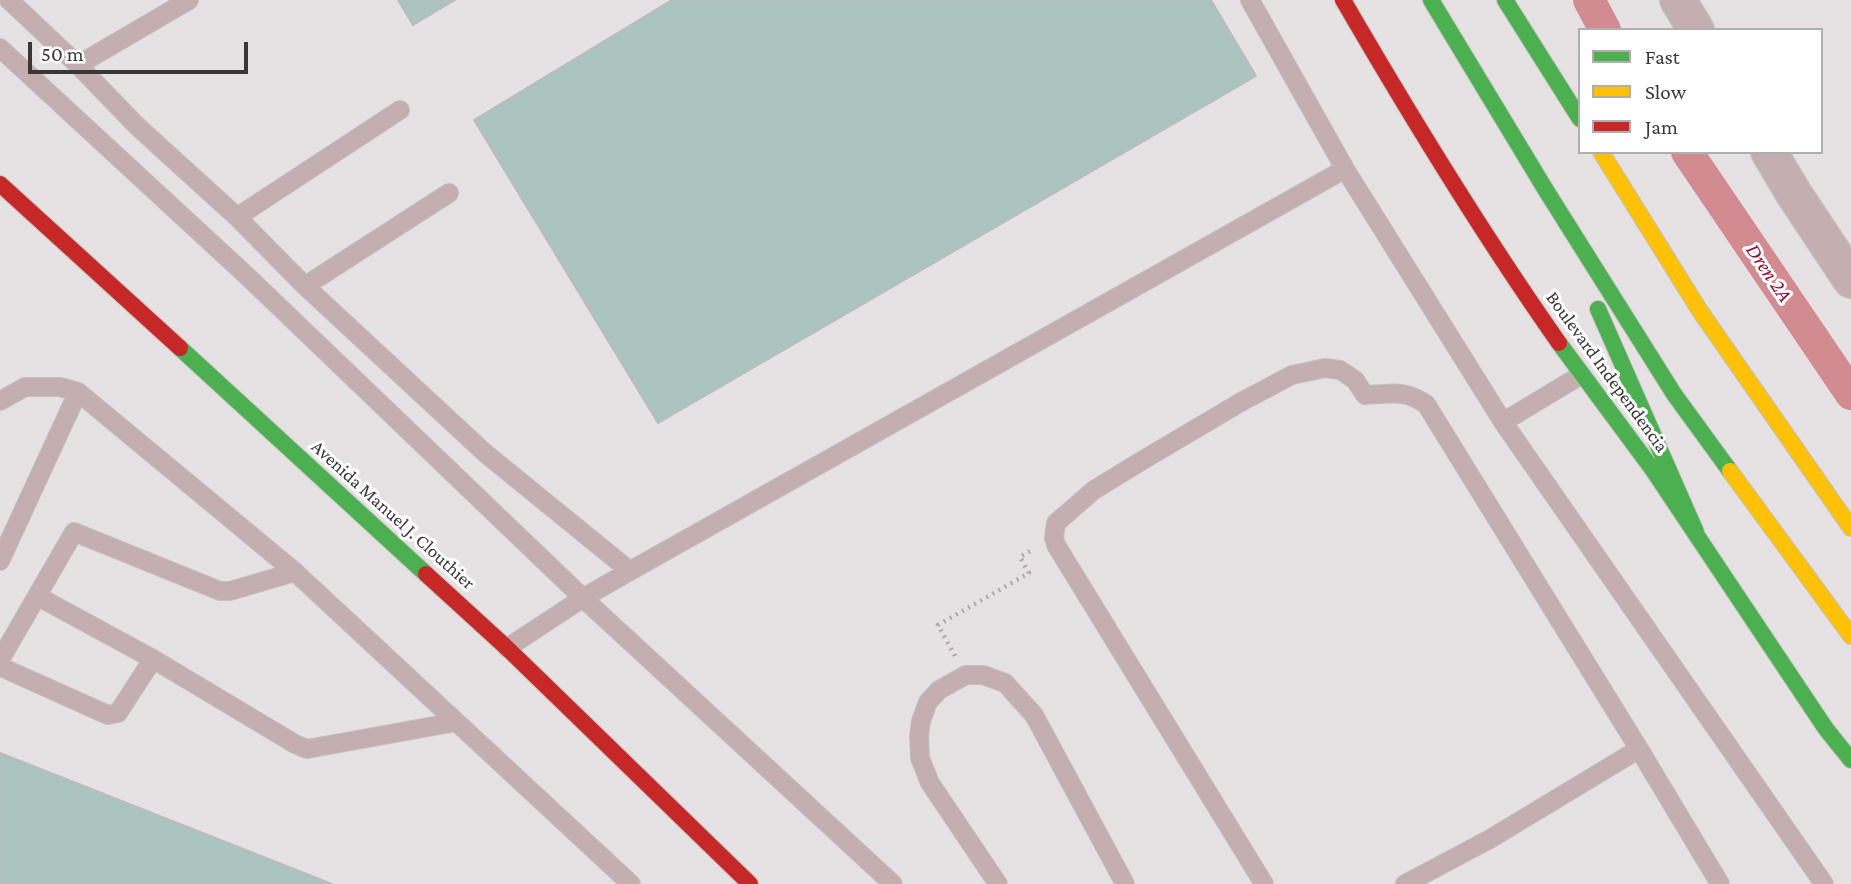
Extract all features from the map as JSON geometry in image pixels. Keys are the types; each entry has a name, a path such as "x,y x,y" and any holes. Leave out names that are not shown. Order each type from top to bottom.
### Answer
{"main road":[{"name":"Boulevard Independencia","path":"1343,0 1411,116 1514,279 1581,375 1653,470 1826,729 1851,760"},
{"path":"1431,0 1674,394 1851,636"},
{"path":"1505,0 1578,116"},
{"path":"1602,154 1700,311 1851,528"},
{"name":"Avenida Manuel J. Clouthier","path":"0,184 507,649 750,884"},
{"path":"1547,192 1696,533"}],"street":[{"path":"1678,0 1695,28"},
{"path":"1770,154 1851,280"}],"lane":[{"path":"9,0 137,126 237,217 305,286 485,453 630,571"},
{"path":"78,65 189,0"},
{"path":"1250,0 1345,169 1503,422 1824,884"},
{"path":"0,48 247,276 583,598 893,884"},
{"path":"237,217 400,110"},
{"path":"507,649 583,598 630,571 1345,169"},
{"path":"305,286 449,193"},
{"path":"1264,884 1054,538 1056,523 1094,490 1229,409 1292,376 1325,368 1340,370 1355,380 1365,395 1403,393 1426,404 1720,884"},
{"path":"1503,422 1581,375"},
{"path":"0,401 25,387 60,387 78,392 295,572 631,884"},
{"path":"0,561 78,392"},
{"path":"153,659 118,713 108,715 3,668 0,660 74,532 220,591 230,592 295,572"},
{"path":"37,596 153,659 307,749 457,722"},
{"path":"998,884 930,783 920,758 920,729 928,702 939,690 966,675 983,675 1005,683 1034,715 1125,884"},
{"path":"1405,884 1490,839 1639,749"}],"path":[{"path":"966,675 938,625 1029,573 1020,557 1054,538"}],"building":[{"path":"398,0 455,0 413,25"},
{"path":"672,0 1211,0 1256,76 658,423 474,120"},
{"path":"0,753 332,884 0,884"}],"waterway":[{"name":"Dren 2A","path":"1589,0 1604,28"},
{"name":"Dren 2A","path":"1688,154 1851,394"}],"traffic: fast":[{"path":"1431,0 1674,394 1730,471"},
{"path":"1505,0 1578,116"},
{"path":"1598,309 1696,532"},
{"path":"1559,343 1653,470 1826,729 1851,760"},
{"path":"180,348 426,574"}],"traffic: slow":[{"path":"1602,154 1700,311 1851,528"},
{"path":"1730,471 1851,636"}],"traffic: jam":[{"path":"1343,0 1447,174 1559,343"},
{"path":"0,184 180,348"},
{"path":"426,574 507,648 750,884"}]}
